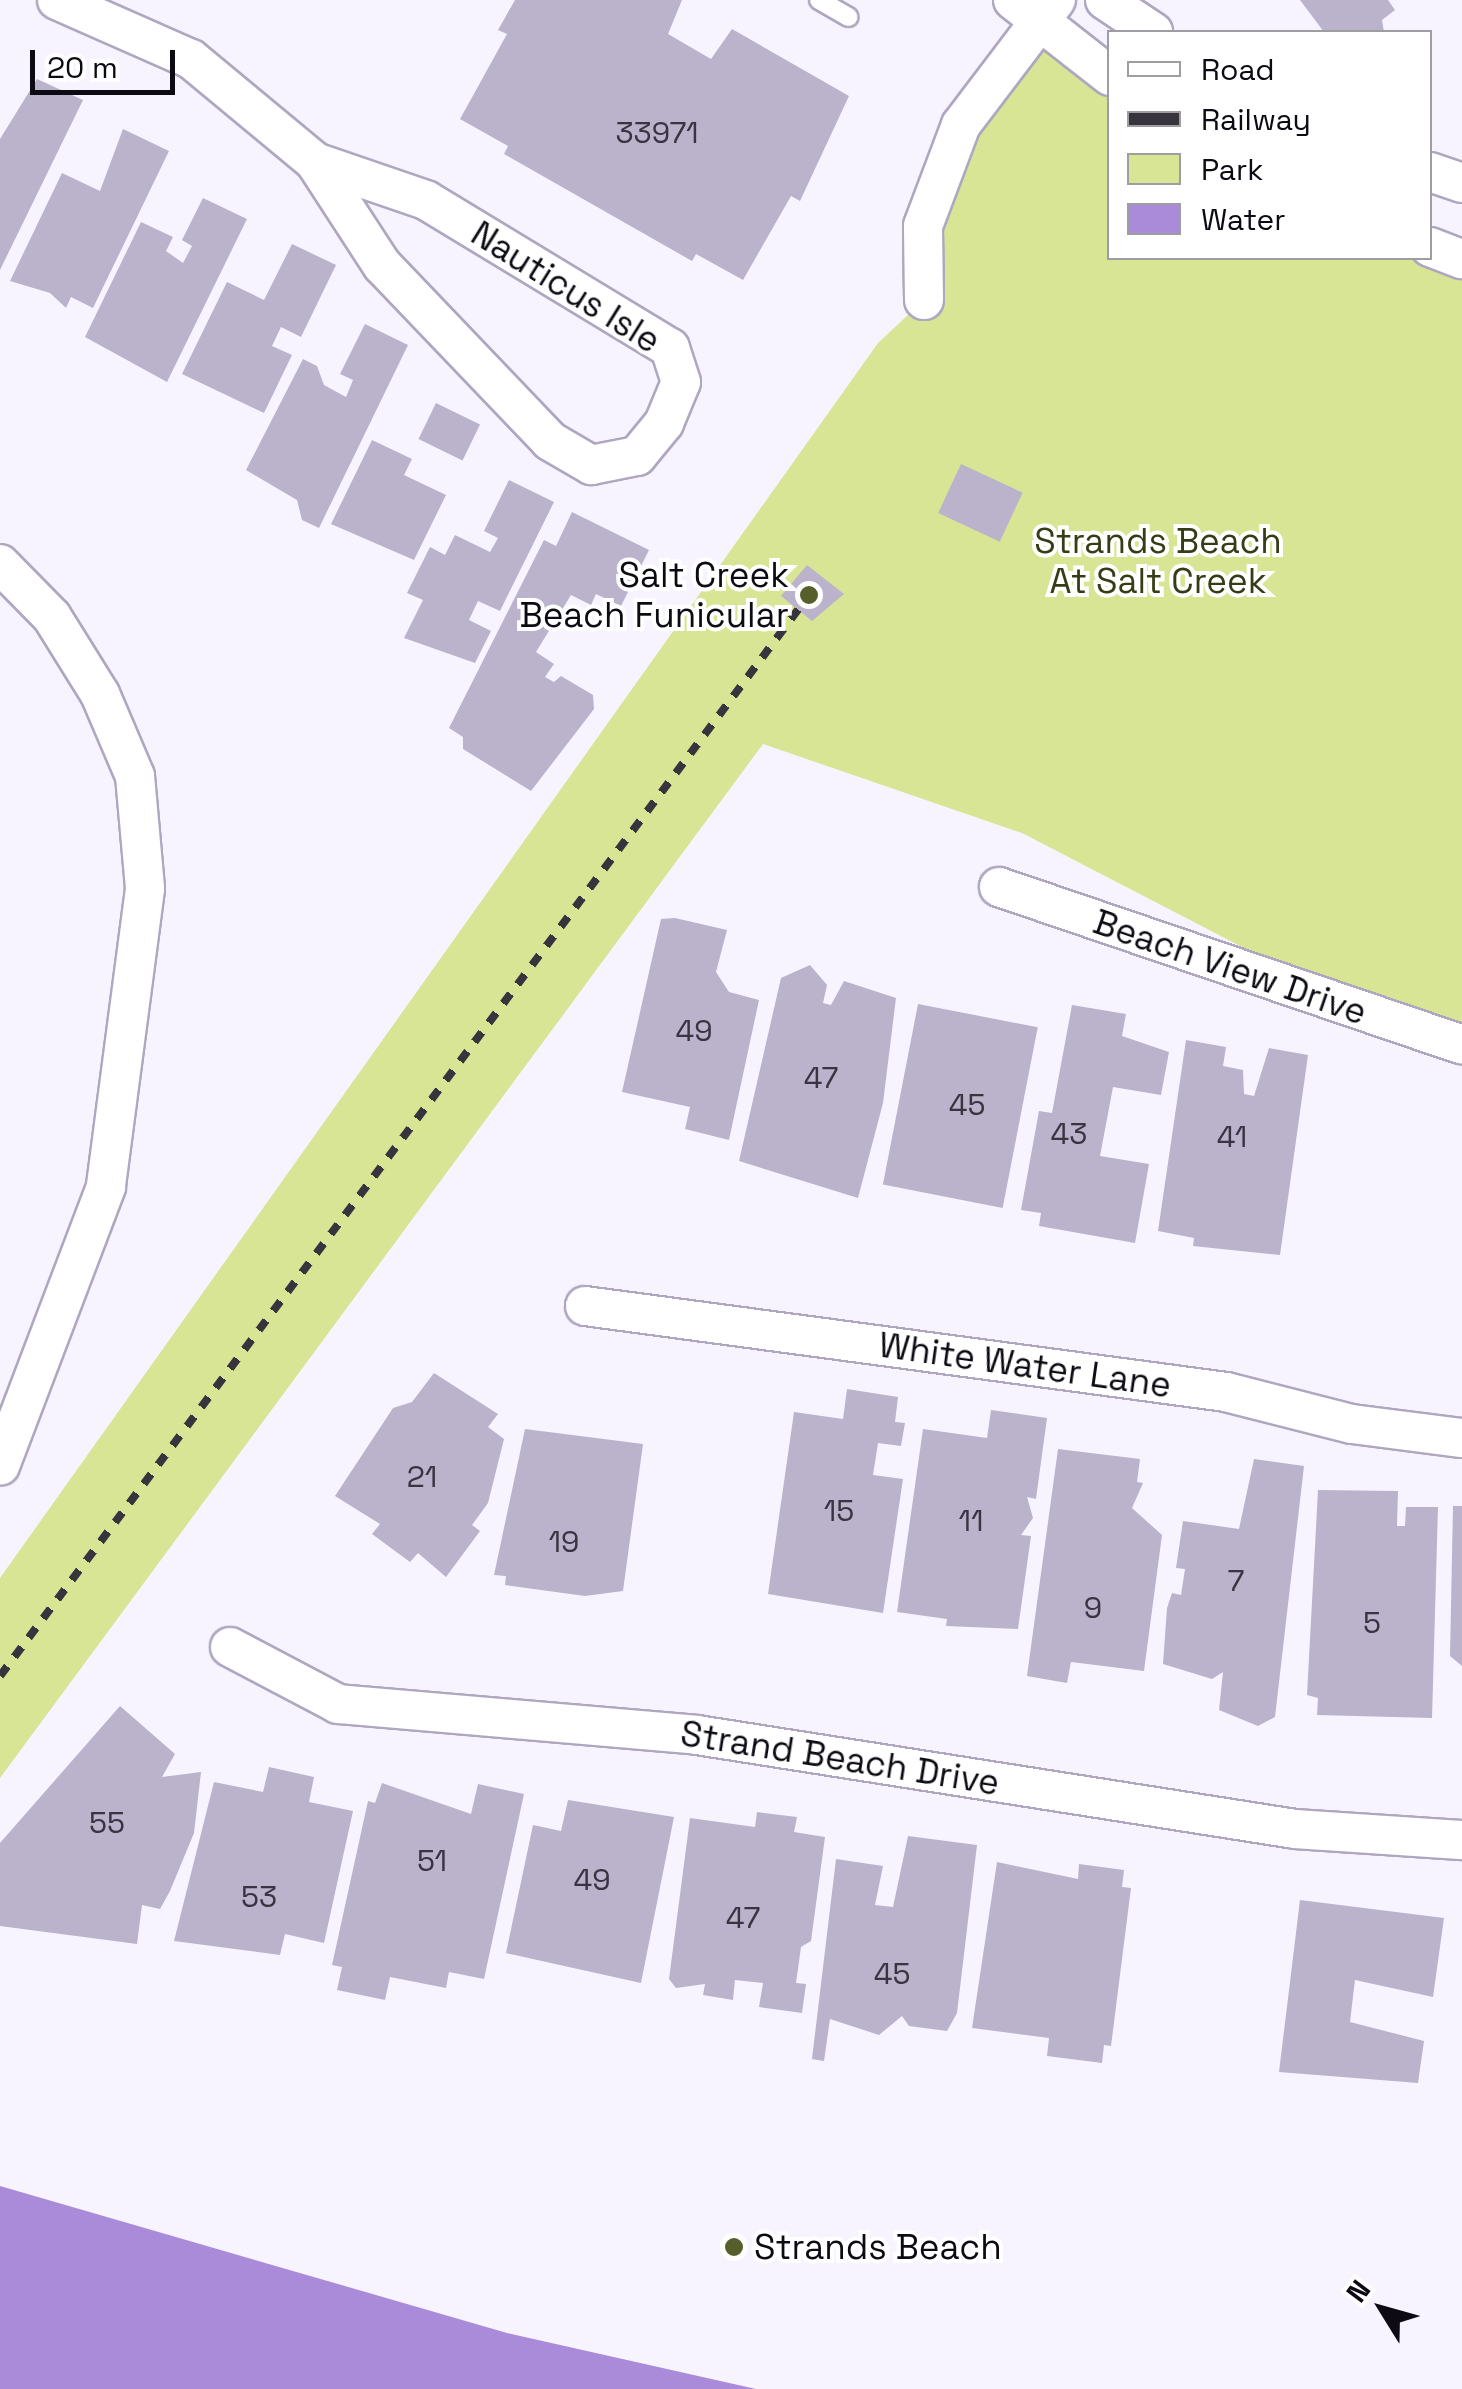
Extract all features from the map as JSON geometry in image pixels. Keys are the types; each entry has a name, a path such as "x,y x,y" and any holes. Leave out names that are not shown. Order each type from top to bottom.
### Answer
{"street":[{"name":"Nauticus Isle","path":"57,0 191,58 314,162 382,265 550,441 592,465 636,456 664,423 681,382 670,348 426,200 314,162"},
{"path":"1106,0 1150,30"},
{"path":"924,300 923,226 960,126 1035,7 1107,73"},
{"path":"1432,173 1462,184"},
{"path":"1432,248 1462,259"},
{"path":"0,564 52,617 100,694 136,776 145,889 106,1187 0,1466"},
{"name":"Beach View Drive","path":"999,887 1462,1046"},
{"name":"White Water Lane","path":"585,1306 1226,1392 1352,1424 1462,1438"},
{"name":"Strand Beach Drive","path":"230,1647 338,1704 697,1734 1295,1829 1462,1840"}],"lane":[{"path":"819,0 850,17"}],"green space":[{"name":"Strands Beach At Salt Creek","path":"1036,21 1107,74 1107,260 1462,259 1462,1045 1387,1022 1022,833 763,744 0,1778 0,1578 878,343 924,300 923,226"}],"water":[{"path":"0,2186 507,2333 756,2389 0,2389"}],"building":[{"path":"515,0 682,0 668,34 711,59 732,29 849,96 800,201 791,196 743,280 696,254 692,261 504,154 508,146 460,119 507,34 498,30"},
{"path":"1300,0 1388,0 1395,10 1382,20 1384,30 1322,30"},
{"path":"37,79 83,100 0,270 0,139"},
{"path":"123,129 169,151 93,308 71,297 66,308 50,293 10,281 62,173 100,191"},
{"path":"203,198 247,219 167,382 85,337 141,222 173,237 166,251 183,263 192,246 182,240"},
{"path":"292,244 336,265 301,337 281,327 272,346 292,355 264,413 182,374 227,282 264,300"},
{"path":"365,324 408,345 319,528 302,520 297,500 246,470 303,359 317,366 324,385 346,397 353,380 340,374"},
{"path":"436,403 480,424 463,460 418,439"},
{"path":"372,440 412,459 404,475 446,495 414,560 331,524"},
{"path":"961,464 1023,493 1000,542 938,513"},
{"path":"509,480 554,502 500,611 478,601 469,620 491,631 475,663 404,638 423,600 407,593 430,547 445,555 455,535 490,552 498,538 484,531"},
{"path":"572,512 649,550 621,606 596,594 591,605 571,595 536,652 554,664 545,677 554,682 561,676 593,695 594,709 531,791 463,749 463,737 449,728 544,540 556,546"},
{"path":"807,565 844,594 812,621 781,596"},
{"path":"675,918 727,930 716,972 729,992 759,1000 729,1140 685,1129 690,1107 622,1092 661,919"},
{"path":"810,965 827,985 823,1003 831,1005 844,981 896,998 883,1103 858,1198 739,1161 781,978"},
{"path":"918,1004 1038,1027 1003,1208 883,1185"},
{"path":"1072,1005 1126,1014 1122,1036 1169,1052 1161,1095 1113,1087 1100,1156 1149,1164 1135,1243 1039,1226 1041,1213 1021,1210 1039,1111 1052,1113"},
{"path":"1186,1040 1226,1047 1223,1066 1243,1070 1244,1094 1254,1096 1269,1048 1308,1055 1280,1255 1193,1246 1194,1238 1158,1231"},
{"path":"434,1373 498,1414 488,1427 504,1439 488,1503 472,1525 480,1531 446,1577 418,1553 410,1562 372,1534 380,1524 335,1496 393,1408 412,1402"},
{"path":"847,1389 898,1397 895,1422 905,1423 901,1446 878,1443 873,1475 903,1479 883,1613 768,1594 794,1412 843,1419"},
{"path":"991,1410 1047,1418 1036,1499 1027,1497 1033,1518 1021,1535 1031,1536 1018,1629 946,1626 947,1619 897,1612 923,1429 987,1438"},
{"path":"525,1429 643,1444 623,1591 585,1596 505,1585 506,1576 494,1575"},
{"path":"1058,1449 1140,1459 1137,1482 1143,1483 1132,1508 1162,1535 1144,1671 1071,1662 1067,1683 1027,1676"},
{"path":"1254,1459 1304,1466 1275,1717 1258,1726 1219,1710 1223,1672 1212,1679 1163,1664 1167,1608 1172,1593 1181,1595 1185,1569 1176,1568 1183,1521 1239,1529"},
{"path":"1318,1490 1398,1491 1397,1526 1405,1526 1406,1507 1438,1507 1432,1718 1317,1715 1318,1698 1307,1695"},
{"path":"1453,1506 1462,1506 1462,1666 1450,1656"},
{"path":"120,1706 175,1754 162,1777 201,1772 194,1833 170,1891 160,1909 142,1905 137,1944 0,1926 0,1843"},
{"path":"269,1767 314,1777 309,1802 353,1811 324,1943 285,1934 280,1955 174,1941 214,1782 263,1792"},
{"path":"382,1783 471,1814 478,1784 524,1794 484,1979 449,1972 446,1988 390,1977 385,2000 337,1990 342,1967 332,1965 368,1801 375,1803"},
{"path":"568,1800 674,1817 641,1983 506,1953 533,1825 561,1831"},
{"path":"757,1812 797,1817 794,1832 825,1837 811,1941 801,1947 796,1983 806,1984 802,2013 759,2007 763,1983 735,1980 733,2000 703,1995 705,1984 676,1988 669,1979 690,1818 755,1827"},
{"path":"908,1836 977,1845 957,2013 947,2031 909,2026 902,2016 879,2035 830,2019 824,2061 812,2059 836,1859 883,1866 875,1905 893,1907"},
{"path":"997,1862 1078,1879 1079,1864 1124,1870 1122,1887 1131,1888 1111,2046 1104,2045 1102,2063 1047,2056 1049,2038 972,2028"},
{"path":"1300,1900 1444,1918 1433,1997 1355,1980 1350,2022 1424,2041 1418,2083 1279,2072"}],"railway":[{"path":"0,1676 809,595"}],"place":[{"name":"Salt Creek Beach Funicular","path":"809,595"},
{"name":"Strands Beach","path":"734,2247"}]}
